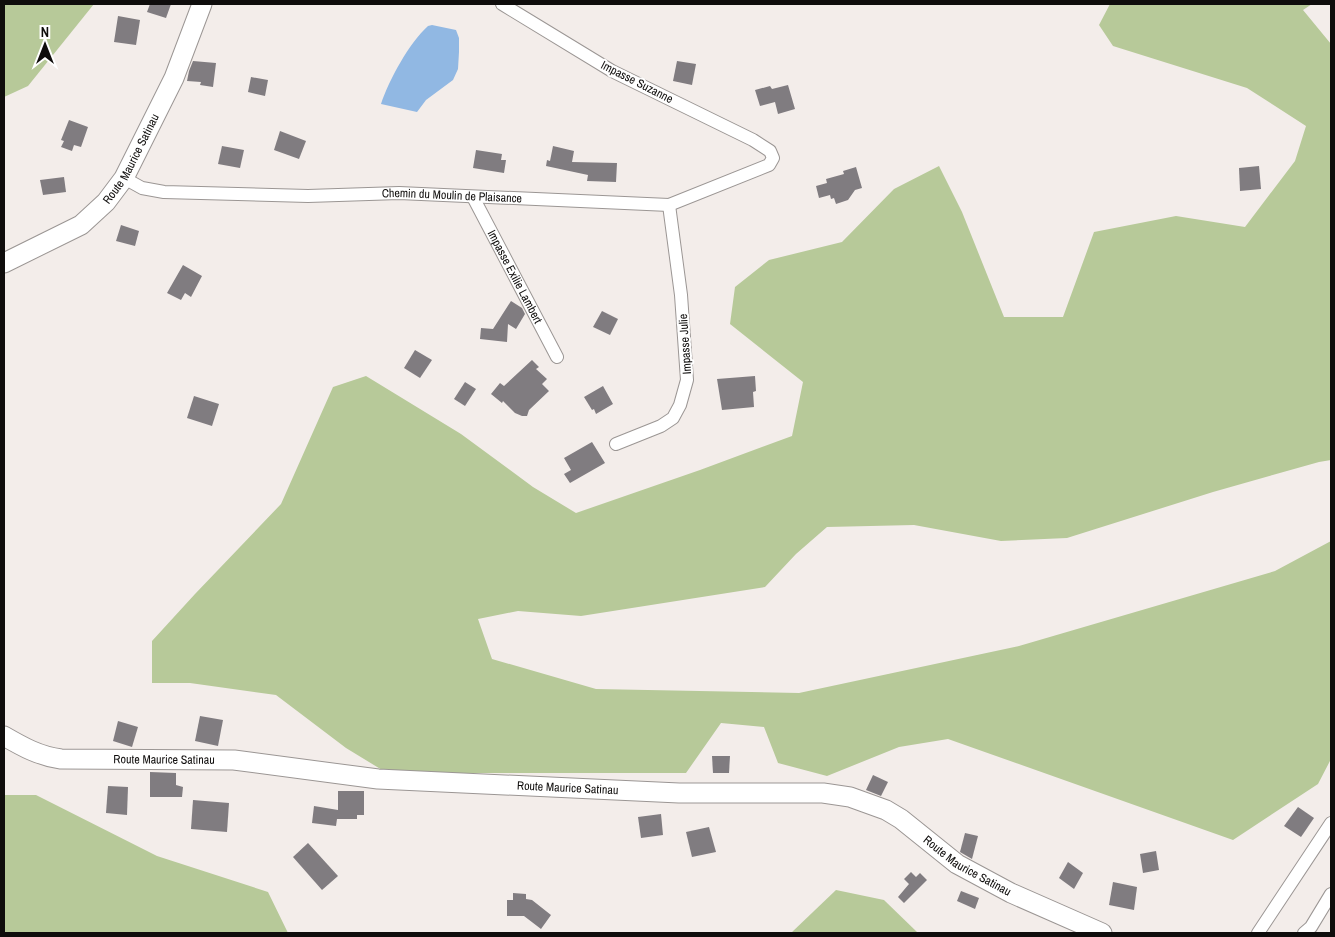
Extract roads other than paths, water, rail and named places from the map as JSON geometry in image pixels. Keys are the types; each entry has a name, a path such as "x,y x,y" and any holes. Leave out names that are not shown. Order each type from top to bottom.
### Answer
{"main road":[{"name":"Route Maurice Satinau","path":"4,263 81,225 106,202 124,178 174,78 202,4"},
{"name":"Route Maurice Satinau","path":"4,736 27,750 44,757 62,759 234,760 378,780 679,793 823,793 850,797 886,810 901,819 957,864 1011,892 1102,933"}],"street":[{"name":"Impasse Suzanne","path":"502,4 612,70 753,140 770,151 773,158"},
{"name":"Chemin du Moulin de Plaisance","path":"124,178 142,188 164,192 308,196 399,193 669,205 769,165 773,158"},
{"name":"Impasse Exilie Lambert","path":"473,197 557,357"},
{"name":"Impasse Julie","path":"616,444 661,426 673,418 680,405 687,380 681,295 669,205"},
{"path":"1258,933 1331,823"},
{"path":"1304,933 1311,927 1331,894"}],"water":[{"path":"432,25 456,30 459,38 458,69 453,80 426,100 417,112 381,104 394,73 407,52 421,33 428,26"}]}
